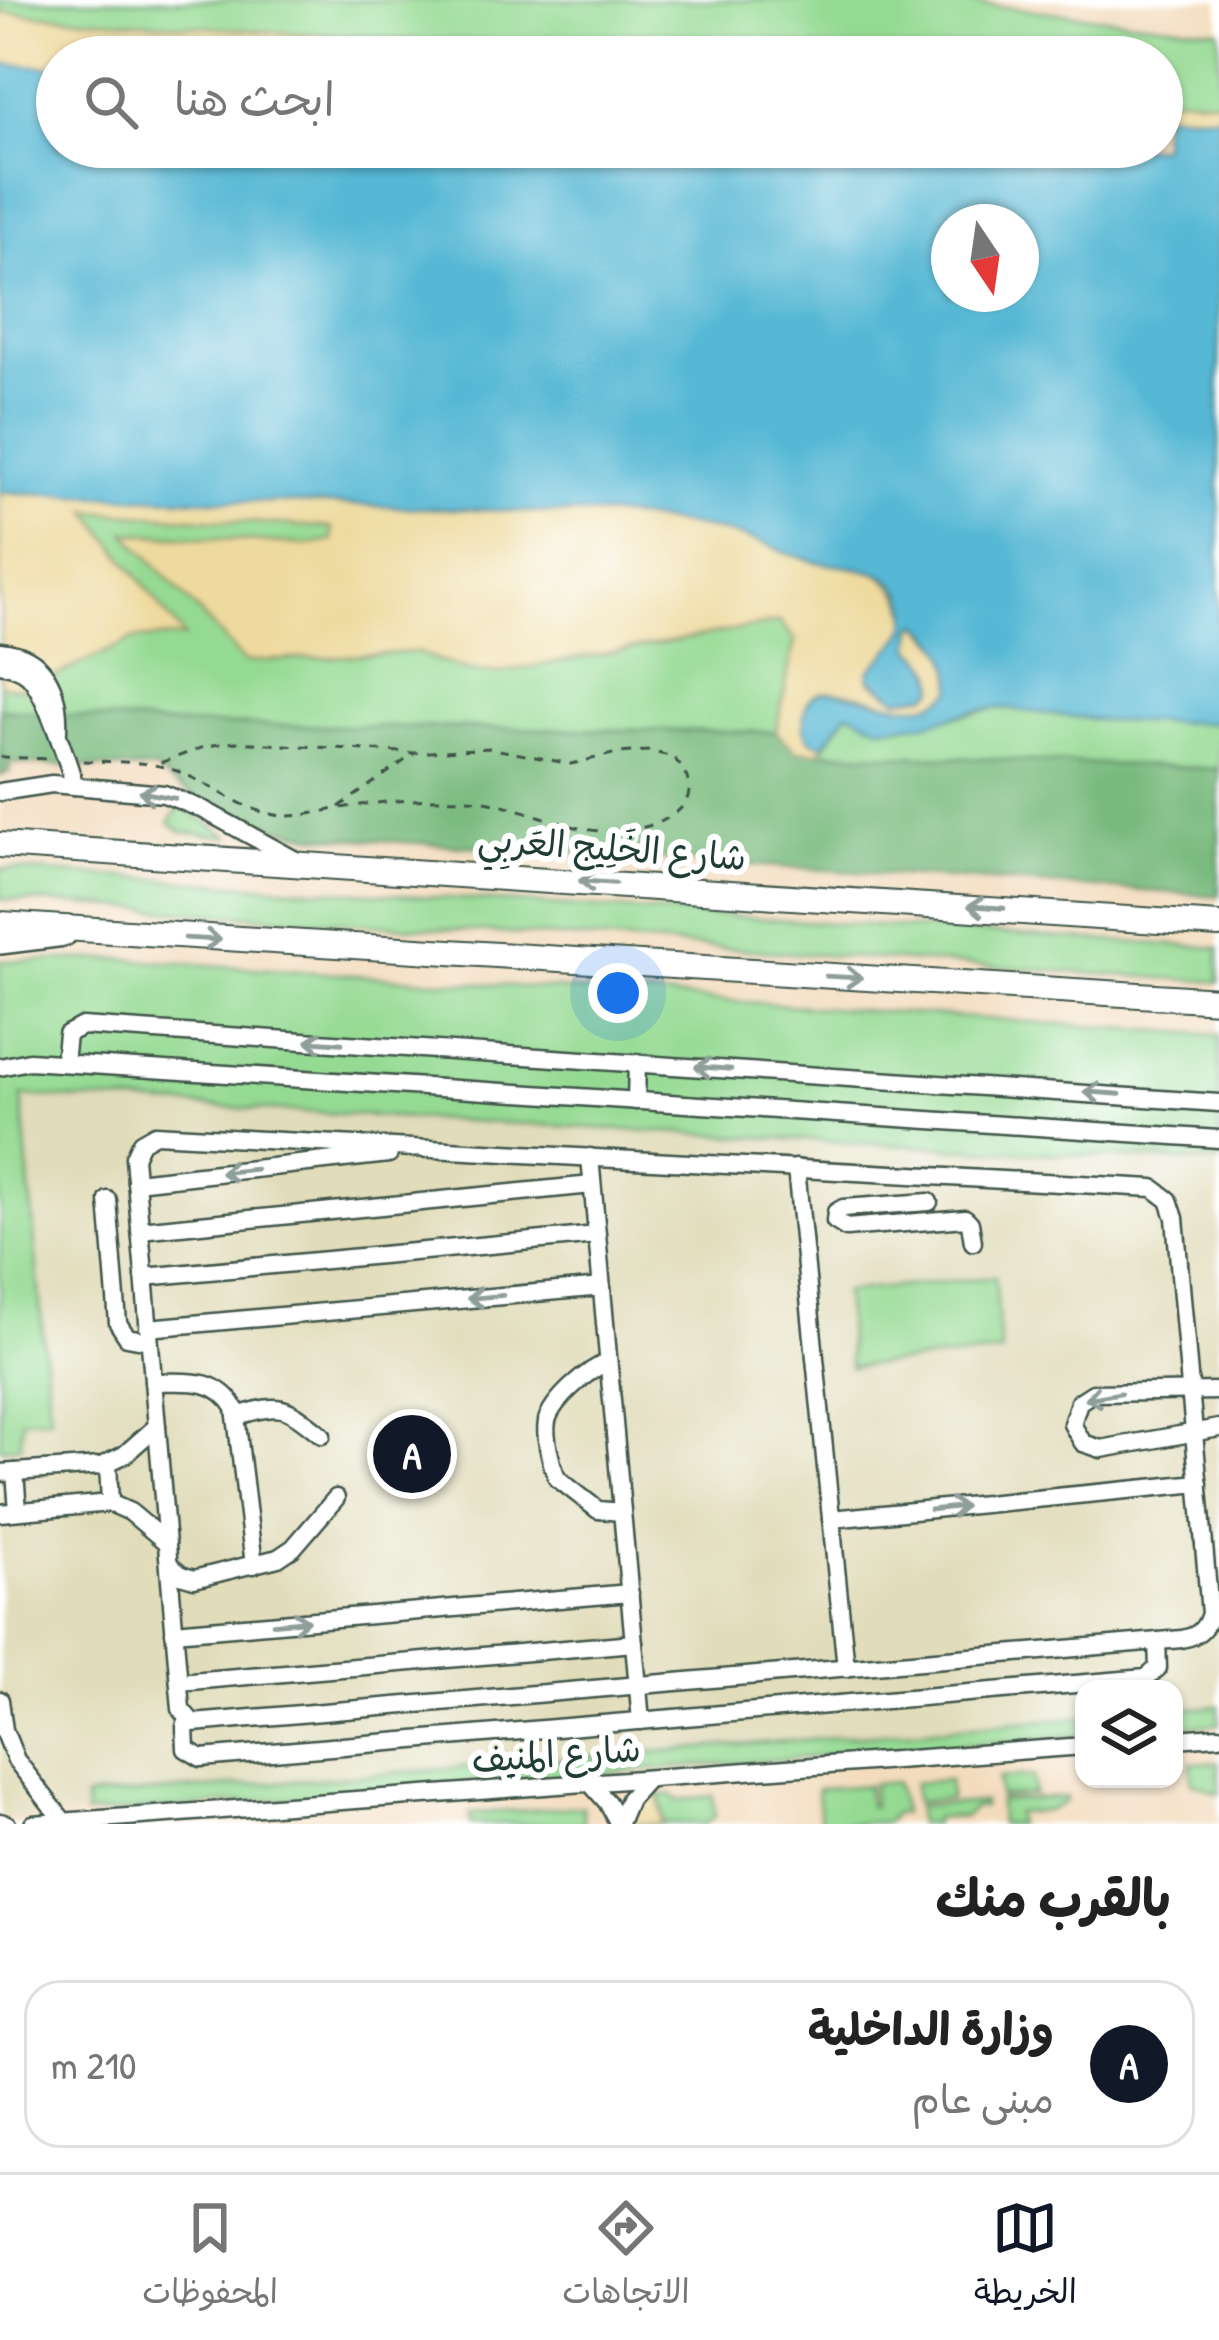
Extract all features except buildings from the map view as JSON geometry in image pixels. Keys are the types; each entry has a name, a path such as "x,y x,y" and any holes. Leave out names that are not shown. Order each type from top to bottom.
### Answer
{"highway":[{"name":"شارع الخَلِيج العَربِي","path":"0,845 1219,925"},
{"path":"1102,915 1219,914"},
{"path":"0,925 1219,1000"},
{"path":"1184,997 1219,1010"}],"main road":[{"path":"0,943 86,932"}],"street":[{"path":"0,651 26,657 48,674 58,707 58,732"},
{"path":"0,664 31,678 58,732 75,786"},
{"path":"0,792 26,786 75,786 138,790 181,800 300,862"},
{"path":"64,1064 67,1034 82,1026 1219,1103"},
{"path":"0,1067 14,1061 1219,1138"},
{"path":"636,1101 637,1063"},
{"path":"155,1134 590,1157 1144,1186 1162,1193 1175,1218 1208,1623 1192,1637 1157,1641 197,1724 188,1720 181,1709 136,1149 155,1134"},
{"path":"136,1182 437,1149"},
{"path":"590,1157 641,1721"},
{"path":"796,1168 846,1668"},
{"path":"926,1175 930,1211 965,1218 973,1242"},
{"path":"140,1230 592,1185"},
{"path":"108,1200 118,1323 127,1337 602,1287"},
{"path":"144,1276 597,1235"},
{"path":"608,1362 581,1378 550,1413 547,1431 557,1478 598,1510 622,1511"},
{"path":"153,1382 209,1384 230,1399 238,1416 254,1565"},
{"path":"1219,1391 1093,1394 1079,1402 1072,1424 1083,1443 1101,1448 1219,1428"},
{"path":"238,1416 277,1405 322,1435"},
{"path":"157,1426 108,1464 7,1473 9,1512 110,1503 130,1511 167,1544"},
{"path":"108,1464 110,1503"},
{"path":"831,1519 1198,1483"},
{"path":"171,1566 194,1579 286,1554 336,1498"},
{"path":"174,1632 630,1593"},
{"path":"188,1720 186,1750 196,1758 1146,1678 1159,1668 1157,1641"},
{"path":"179,1682 634,1643"},
{"path":"0,1700 4,1730 16,1760 64,1822"},
{"path":"1183,1738 1219,1736"},
{"name":"شارع المنيف","path":"33,1824 176,1819 1075,1747"},
{"path":"619,1823 629,1799 646,1780"},
{"path":"591,1784 619,1823"}],"path":[{"path":"235,742 416,752 489,748 571,764 649,751 673,757 691,782 691,794 677,811 654,825 621,832 595,831 537,812 472,799 387,801 337,808 284,816 257,811 158,764 207,746 235,742"},
{"path":"337,808 416,752"}],"shaded area":[{"path":"0,1041 1219,1093 1219,1728 1183,1731 1183,1680 1075,1680 1075,1742 31,1818 0,1816"}],"green space":[{"path":"0,0 939,0 1219,30 1219,123 1183,120 1183,36 79,36 0,30"},
{"path":"86,511 332,527 333,541 307,545 127,533 246,662 416,652 464,670 498,673 780,622 795,640 776,732 162,724 0,709 0,685 28,689 133,639 183,637"},
{"path":"999,708 1108,721 1219,723 1219,769 820,752 848,712 881,727"},
{"path":"0,709 162,724 776,732 797,751 1219,769 1219,896 314,836 209,803 156,770 8,763 10,771 0,776"},
{"path":"180,806 231,837 181,832 169,823"},
{"path":"0,869 1219,948 1219,982 0,899"},
{"path":"123,959 1219,1035 1219,1163 22,1096 50,1418 22,1419 20,1446 0,1448 0,961"},
{"path":"995,1277 1001,1353 850,1367 844,1292"},
{"path":"1219,1706 1219,1724 1183,1726 1183,1709"},
{"path":"1075,1718 1075,1736 86,1815 85,1798"},
{"path":"1219,1762 1219,1794 1192,1782 1191,1763"},
{"path":"1033,1776 1034,1794 999,1797 998,1778"},
{"path":"949,1780 950,1799 915,1802 914,1783"},
{"path":"896,1782 903,1813 893,1814 886,1822 820,1824 817,1789 867,1785 869,1806 873,1806 872,1784"},
{"path":"671,1794 677,1800 713,1796 715,1816 706,1824 663,1823 661,1795"},
{"path":"1066,1797 1048,1811 1016,1813 1017,1824 1000,1824 999,1801"},
{"path":"983,1802 983,1807 965,1816 918,1824 917,1806"},
{"path":"583,1806 584,1824 470,1824 470,1814"}],"sand":[{"path":"0,12 333,36 36,36 36,66 0,64"},
{"path":"1183,97 1219,100 1219,116 1183,114"},
{"path":"0,492 616,515 704,527 876,573 900,596 908,616 903,637 872,673 871,682 898,699 935,689 924,658 912,648 911,631 919,624 950,655 953,689 920,707 851,693 820,692 804,726 808,738 824,744 820,752 796,751 776,732 795,640 780,622 498,673 465,670 416,652 245,662 126,533 307,545 332,541 332,528 88,511 184,637 133,639 28,689 0,685"},
{"path":"659,1791 662,1824 633,1824 638,1801"}],"water":[{"path":"0,64 36,66 36,168 1183,168 1183,114 1219,116 1219,723 1108,721 999,708 924,724 881,727 848,712 824,744 814,742 804,725 810,699 823,692 912,706 934,702 953,689 945,652 919,624 914,626 912,648 933,671 935,689 898,699 869,678 869,671 906,628 907,606 895,584 875,572 816,562 703,528 616,515 0,492"}],"place":[{"name":"وزارة الداخلية","path":"412,1454"}]}
